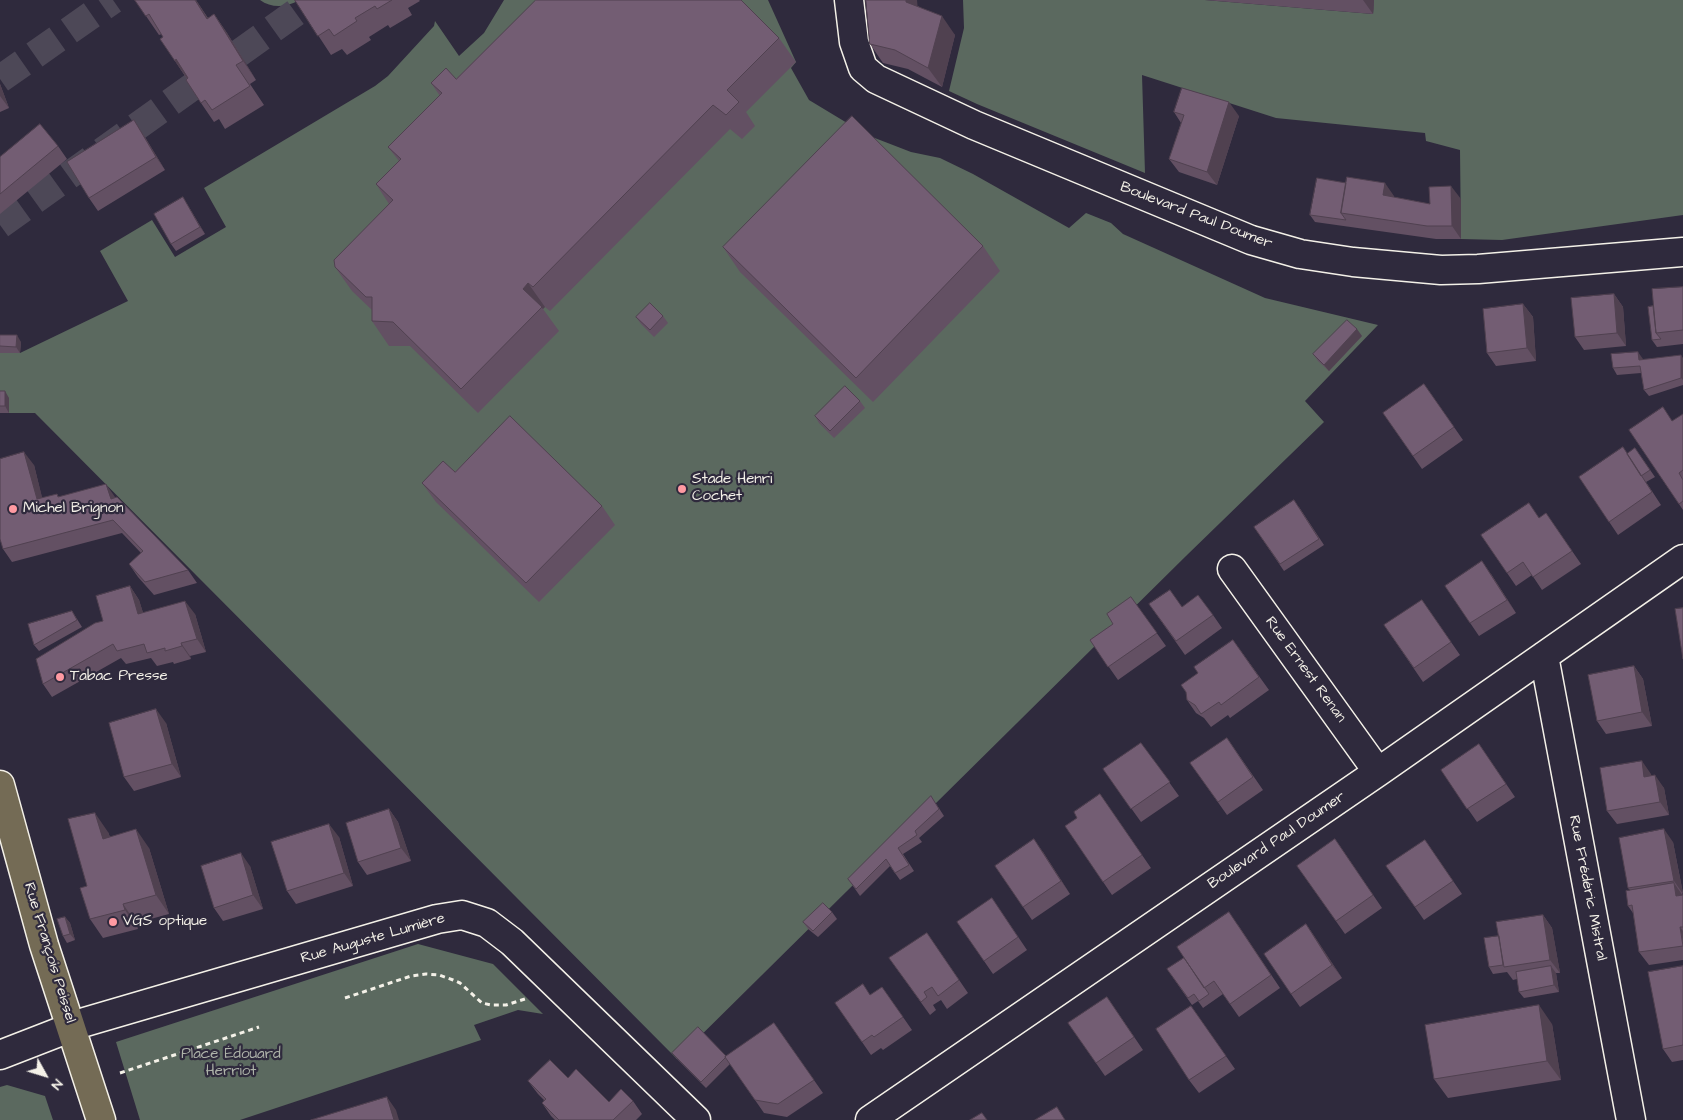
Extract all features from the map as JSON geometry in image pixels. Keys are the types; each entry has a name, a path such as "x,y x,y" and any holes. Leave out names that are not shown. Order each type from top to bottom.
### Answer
{"main road":[{"name":"Rue François Peissel","path":"0,784 44,945 102,1120"}],"street":[{"name":"Boulevard Paul Doumer","path":"849,0 854,42 863,68 876,79 974,125 1250,240 1300,254 1354,262 1441,270 1478,269 1683,252"},
{"name":"Boulevard Paul Doumer","path":"870,1120 1378,772 1683,559"},
{"name":"Rue Ernest Renan","path":"1232,569 1378,772"},
{"name":"Rue Frédéric Mistral","path":"1544,656 1631,1120"},
{"name":"Rue Auguste Lumière","path":"0,1055 71,1026 437,919 462,915 487,923 512,942 696,1120"}],"path":[{"path":"345,998 411,976 426,974 446,977 460,983 482,1003 491,1006 506,1005 521,1001 552,981"},
{"path":"119,1073 259,1027"}],"green space":[{"path":"260,0 299,0 289,4 274,6"},
{"name":"Stade Henri Cochet","path":"504,0 768,0 796,62 791,68 809,100 867,135 911,152 940,158 973,174 1069,228 1086,213 1111,223 1123,234 1265,298 1378,325 1305,401 1324,422 677,1059 35,413 0,413 0,353 20,353 128,301 100,251 152,220 175,257 226,227 204,188 375,86 388,76 434,26 435,21 459,56 484,33"},
{"path":"963,0 1205,0 1373,14 1374,0 1683,0 1683,215 1502,240 1461,239 1460,150 1426,141 1425,133 1276,118 1142,75 1145,173 949,91 964,28"},
{"name":"Place Édouard Herriot","path":"418,944 493,964 543,1014 518,1010 474,1025 481,1040 240,1120 140,1120 116,1042"},
{"path":"7,1085 45,1096 53,1120 0,1120 0,1087"}],"building":[{"path":"135,0 195,0 207,19 214,14 243,61 236,65 250,86 212,110 205,100 201,103 186,80 188,78 176,59 175,61 160,39 163,37 149,14 146,16"},
{"path":"295,0 392,0 377,9 375,6 355,18 357,21 334,36 329,29 318,36"},
{"path":"536,0 741,0 779,38 727,90 739,102 726,115 713,105 533,287 528,283 523,289 542,307 461,389 393,322 372,321 372,297 366,297 335,267 334,260 393,200 376,184 401,159 388,147 442,93 431,83 446,68 456,79"},
{"path":"866,0 906,0 906,2 942,16 928,68 895,50 870,44"},
{"path":"1182,88 1229,102 1207,172 1169,159 1184,115 1174,112"},
{"path":"852,116 983,246 856,378 723,247"},
{"path":"134,120 156,157 89,198 67,162"},
{"path":"40,124 58,146 0,194 0,157"},
{"path":"1347,177 1385,183 1383,195 1430,204 1429,187 1451,186 1452,226 1427,226 1341,213"},
{"path":"1317,178 1346,183 1341,213 1346,220 1310,215"},
{"path":"183,197 200,227 171,244 154,214"},
{"path":"1683,287 1683,330 1656,333 1652,289"},
{"path":"1614,294 1617,333 1575,337 1571,298"},
{"path":"650,303 663,316 650,330 636,317"},
{"path":"1523,304 1527,348 1487,353 1483,309"},
{"path":"1653,306 1656,333 1661,339 1652,340 1648,307"},
{"path":"1347,320 1357,329 1324,365 1313,354"},
{"path":"0,335 17,335 16,347 0,346"},
{"path":"1638,352 1639,360 1681,355 1681,378 1644,390 1640,366 1613,368 1611,354"},
{"path":"1424,384 1454,427 1413,456 1383,413"},
{"path":"845,386 860,401 830,431 815,416"},
{"path":"0,391 5,391 5,406 0,406"},
{"path":"1663,407 1672,421 1683,414 1683,470 1679,473 1683,480 1683,501 1679,504 1629,430"},
{"path":"510,416 602,506 526,583 422,483 443,461 455,472"},
{"path":"1623,447 1652,492 1609,522 1579,477"},
{"path":"1635,448 1650,470 1641,476 1627,454"},
{"path":"24,452 37,499 57,494 58,497 106,484 111,499 117,497 188,570 145,582 129,564 143,551 113,520 3,549 0,539 0,459"},
{"path":"1294,500 1319,539 1280,564 1254,527"},
{"path":"1529,503 1539,518 1546,513 1572,551 1533,577 1523,562 1507,573 1481,535"},
{"path":"1482,561 1507,600 1470,623 1445,586"},
{"path":"130,586 138,614 185,601 197,639 181,643 182,646 165,651 165,648 147,653 144,644 117,651 113,644 43,684 36,659 95,623 103,621 96,596"},
{"path":"1170,590 1182,607 1198,595 1213,615 1176,641 1149,604"},
{"path":"1131,597 1157,633 1108,667 1090,640 1113,624 1107,614"},
{"path":"1422,600 1451,642 1414,668 1384,625"},
{"path":"1683,608 1683,659 1675,609"},
{"path":"72,611 77,620 34,645 28,624"},
{"path":"1233,640 1259,677 1221,705 1219,702 1201,714 1195,705 1187,700 1186,692 1181,685 1198,673 1194,667"},
{"path":"1634,666 1642,712 1597,721 1588,675"},
{"path":"156,709 172,764 124,777 109,723"},
{"path":"1227,738 1253,777 1218,802 1190,763"},
{"path":"1141,743 1170,782 1131,809 1103,769"},
{"path":"1479,744 1506,784 1467,809 1441,770"},
{"path":"1642,761 1644,777 1655,775 1660,802 1607,811 1600,768"},
{"path":"1100,794 1142,855 1103,882 1065,826 1077,818 1074,812"},
{"path":"931,796 939,809 915,831 917,835 898,848 909,865 895,873 886,859 856,889 848,879"},
{"path":"389,809 401,848 358,862 346,823"},
{"path":"95,813 103,839 136,829 156,895 123,904 125,910 90,919 80,888 87,886 68,819"},
{"path":"329,824 344,873 287,891 271,842"},
{"path":"1664,829 1674,881 1628,888 1619,838"},
{"path":"1034,839 1061,881 1023,907 995,866"},
{"path":"1335,839 1373,895 1336,921 1297,866"},
{"path":"1425,840 1453,881 1415,907 1386,866"},
{"path":"241,853 253,895 214,908 201,866"},
{"path":"1674,883 1676,896 1683,895 1683,927 1680,927 1683,946 1639,952 1632,905 1628,906 1626,891"},
{"path":"992,898 1018,937 984,961 957,922"},
{"path":"823,903 832,912 813,931 803,922"},
{"path":"1229,912 1271,975 1230,1004 1214,981 1204,988 1177,947"},
{"path":"1543,915 1550,960 1504,967 1496,922"},
{"path":"65,917 70,934 63,936 57,919"},
{"path":"1306,924 1332,965 1291,994 1264,954"},
{"path":"927,933 959,980 938,996 932,987 924,992 927,997 921,1002 889,958"},
{"path":"1499,936 1503,965 1489,967 1484,938"},
{"path":"1184,958 1209,994 1199,1001 1194,994 1188,998 1167,969"},
{"path":"1551,966 1554,985 1519,992 1516,972"},
{"path":"1683,966 1683,1045 1663,1049 1648,972"},
{"path":"863,984 870,995 882,987 903,1017 874,1037 872,1035 862,1042 835,1003"},
{"path":"1107,997 1134,1037 1096,1063 1068,1023"},
{"path":"1539,1005 1547,1061 1434,1079 1425,1025"},
{"path":"1191,1006 1226,1056 1189,1080 1156,1029"},
{"path":"774,1023 814,1080 778,1104 755,1100 725,1057"},
{"path":"698,1027 726,1056 701,1082 672,1053"},
{"path":"550,1060 568,1078 576,1069 609,1102 621,1089 633,1101 613,1120 559,1120 542,1103 546,1099 528,1081"},
{"path":"387,1097 394,1120 311,1120"},
{"path":"1057,1107 1065,1120 1035,1120"},
{"path":"982,1113 987,1120 970,1120"}],"tunnel":[{"path":"0,79 113,0"},
{"path":"0,225 313,0"}],"place":[{"name":"Stade Henri Cochet","path":"682,489"},
{"name":"Michel Brignon","path":"13,509"},
{"name":"Tabac Presse","path":"60,677"},
{"name":"VGS optique","path":"113,922"}]}
